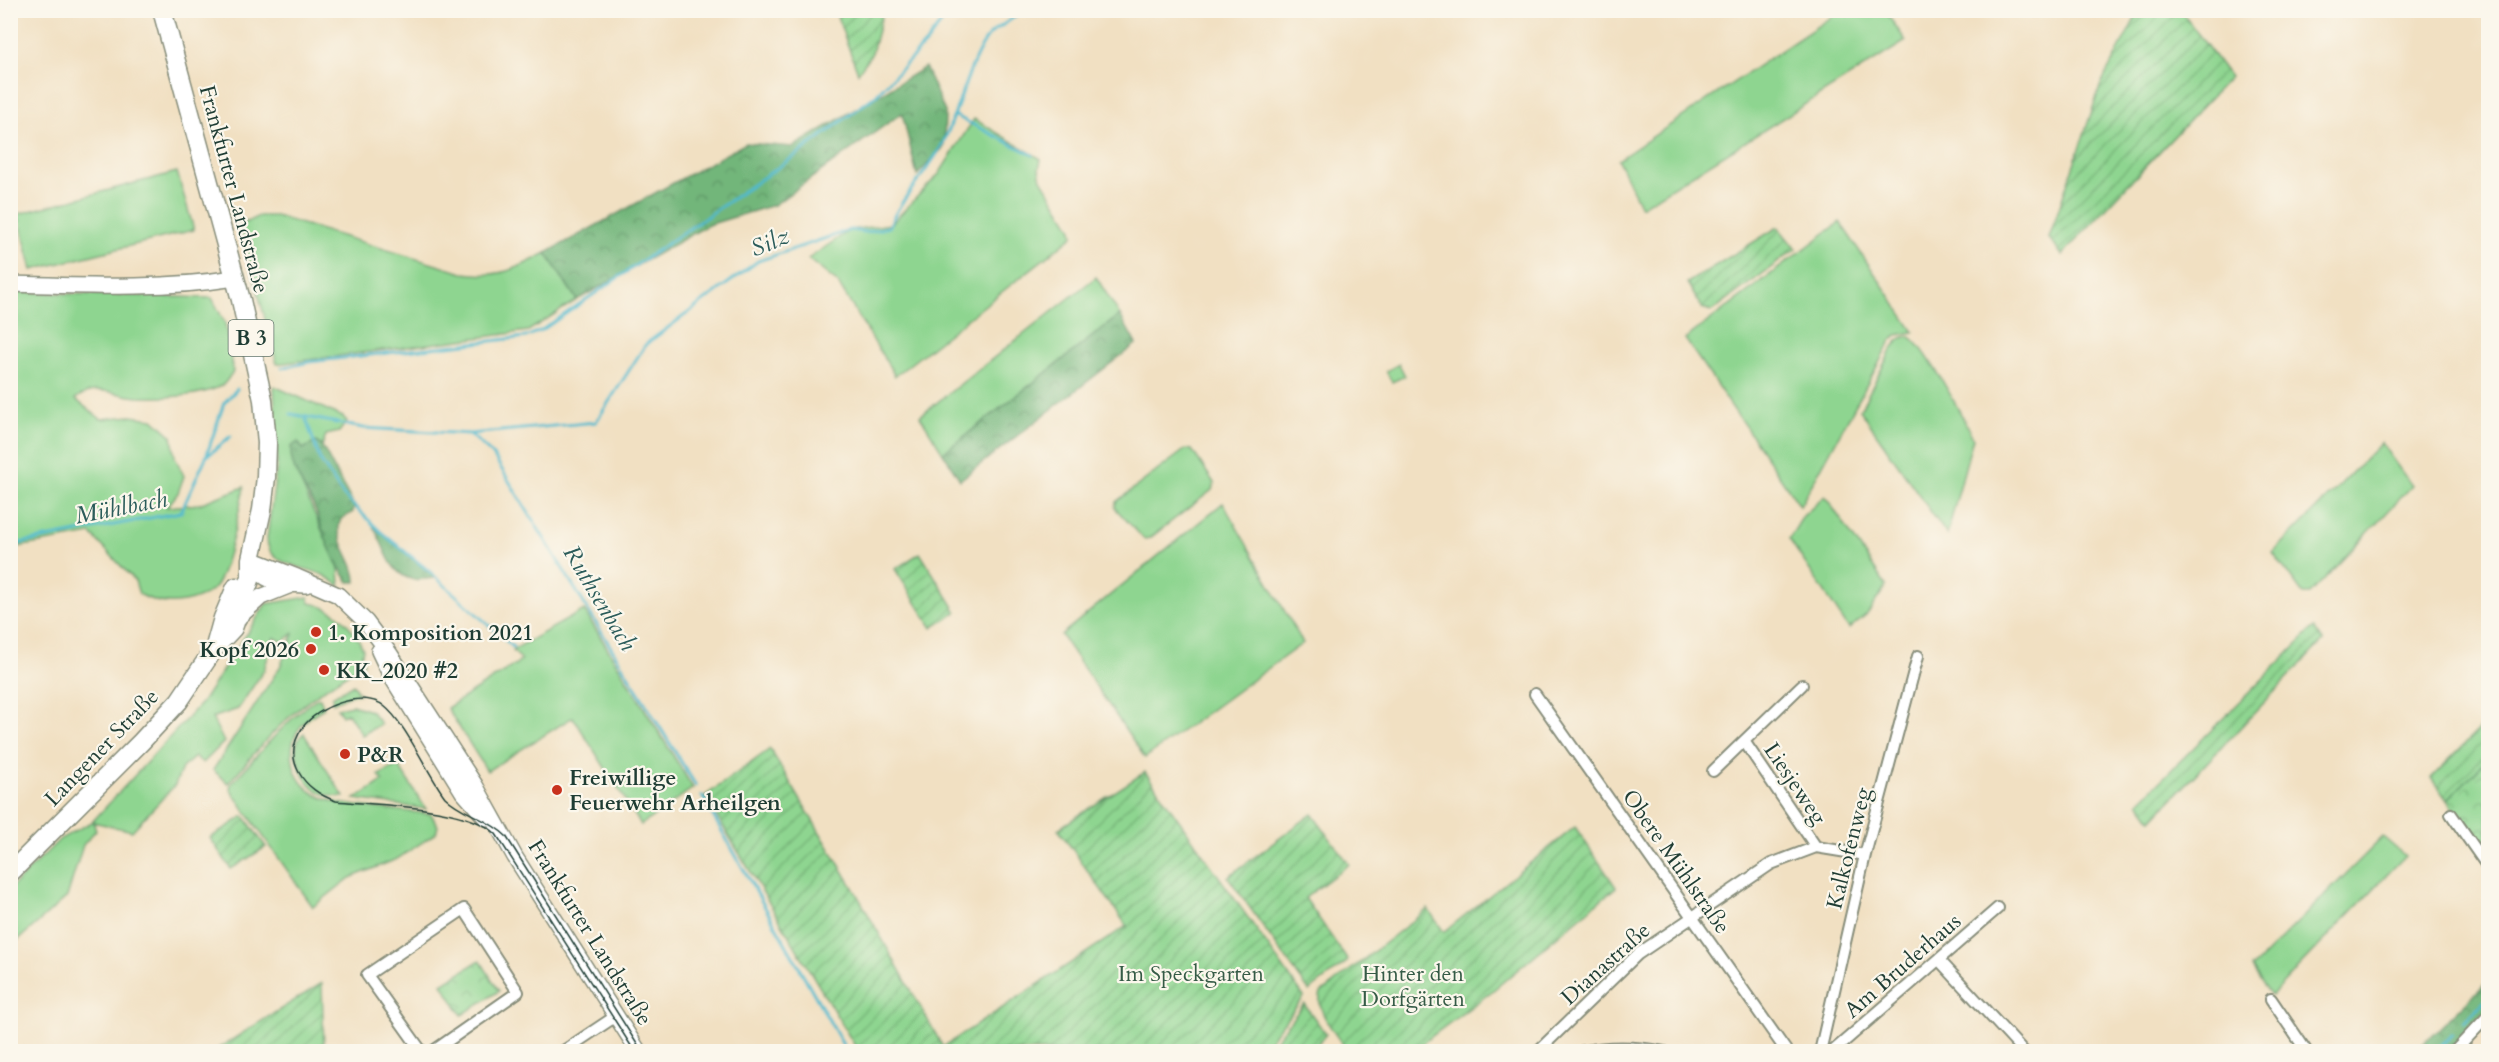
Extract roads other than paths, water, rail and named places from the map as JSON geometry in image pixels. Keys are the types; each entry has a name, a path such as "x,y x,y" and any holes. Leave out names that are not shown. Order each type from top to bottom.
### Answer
{"main road":[{"name":"Frankfurter Landstraße","path":"162,10 259,374 267,443 264,493 251,559"},
{"name":"Langener Straße","path":"10,873 164,718 189,687 238,618 251,577 251,559"},
{"name":"Langener Straße","path":"216,646 223,618 241,574 251,559"}],"street":[{"path":"10,284 145,288 235,278"},
{"name":"Frankfurter Landstraße","path":"251,559 255,569 266,579 317,586"},
{"name":"Frankfurter Landstraße","path":"251,559 338,596 355,610 371,634 391,676 463,792 503,838 639,1052"},
{"name":"Frankfurter Landstraße","path":"238,618 261,597 294,584"},
{"name":"Kalkofenweg","path":"1820,1052 1865,855 1918,656"},
{"name":"Liesjeweg","path":"1713,771 1802,685"},
{"name":"Obere Mühlstraße","path":"1535,694 1787,1052"},
{"name":"Liesjeweg","path":"1744,741 1816,847"},
{"path":"2451,814 2488,867"},
{"name":"Dianastraße","path":"1537,1052 1638,954 1771,864 1816,847 1865,855"},
{"name":"Am Bruderhaus","path":"1832,1052 1940,961 1998,908"},
{"path":"422,1052 368,975 464,909 518,992 432,1052"},
{"path":"1940,961 2024,1052"},
{"path":"2271,999 2307,1052"},
{"path":"562,1052 616,1016"},
{"path":"2454,1052 2488,1016"},
{"path":"1578,1052 1597,1048 1645,1048 1665,1052"}],"waterway":[{"path":"282,368 309,362 526,337 542,330 799,153 875,96 926,43 951,10"},
{"name":"Silz","path":"291,414 363,428 470,434 596,422 646,344 758,261 850,230 867,232 889,227 901,204 944,141 973,64 986,39 1021,10"},
{"path":"954,115 1033,155"},
{"path":"206,457 224,403 237,389"},
{"path":"305,416 320,460 343,495 382,533 429,571 513,647"},
{"name":"Ruthsenbach","path":"470,434 493,455 696,786"},
{"name":"Mühlbach","path":"10,545 181,512 206,457 231,436"},
{"name":"Ruthsenbach","path":"702,796 847,1052"},
{"path":"2464,1022 2488,998"},
{"path":"2436,1051 2452,1034"}],"tram line":[{"path":"635,1052 496,834 483,825 444,812 336,801 324,796 305,782 295,762 294,751 303,727 318,713 340,703 364,699 384,706 408,735 445,797 506,836 642,1052"}],"place":[{"name":"1. Komposition 2021","path":"316,632"},
{"name":"Kopf 2026","path":"311,649"},
{"name":"KK_2020 #2","path":"324,670"},
{"name":"P&R","path":"345,754"},
{"name":"Freiwillige Feuerwehr Arheilgen","path":"557,790"}],"park label":[{"name":"Im Speckgarten","path":"1191,973"},
{"name":"Hinter den Dorfgärten","path":"1413,986"}]}
